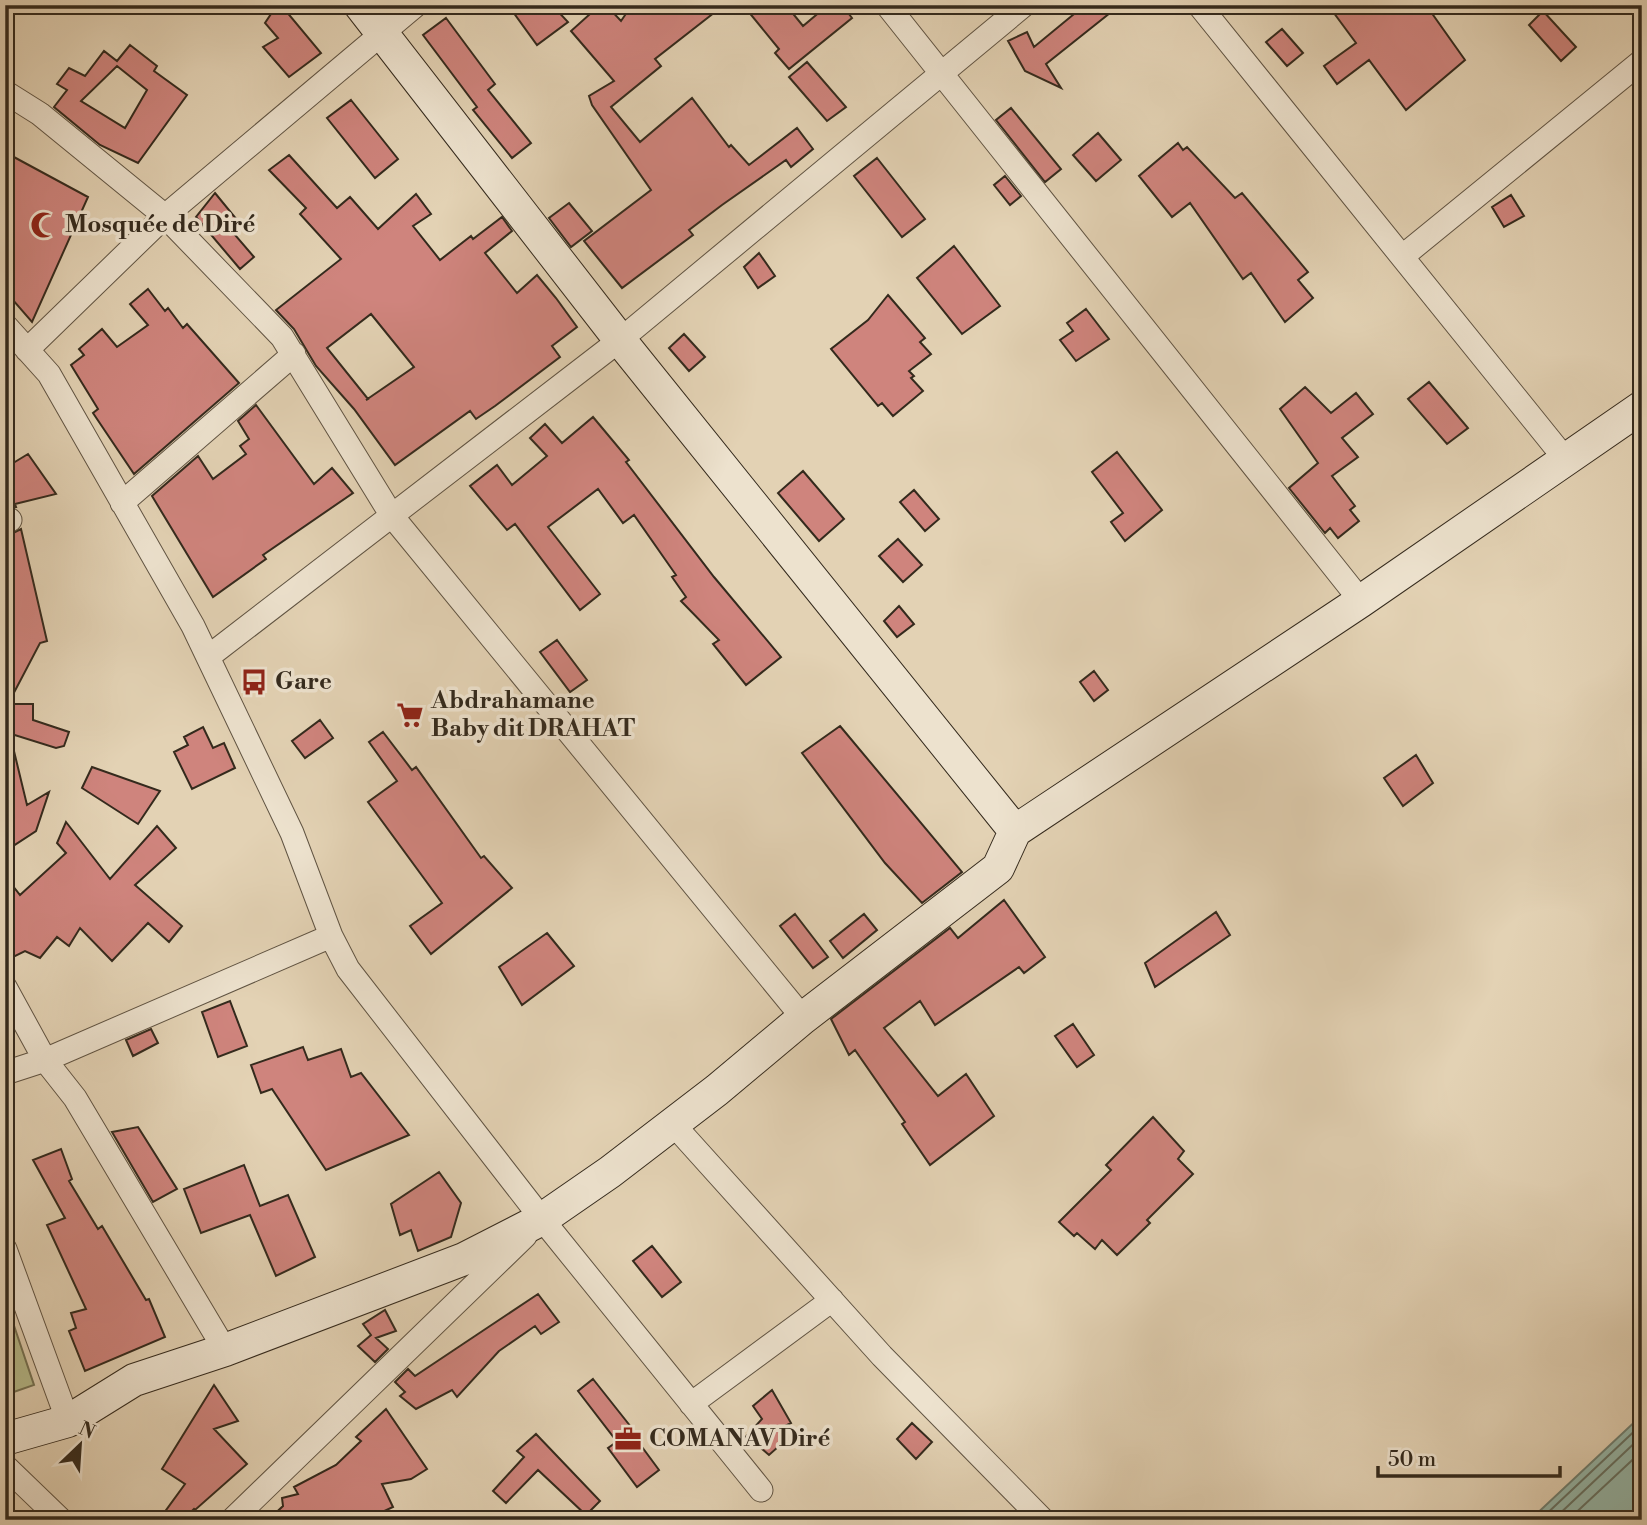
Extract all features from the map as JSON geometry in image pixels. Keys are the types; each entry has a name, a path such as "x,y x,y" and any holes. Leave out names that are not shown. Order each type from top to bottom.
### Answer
{"main road":[{"path":"360,5 621,340 1015,831"},
{"path":"5,1439 68,1421 134,1380 225,1350 464,1259 542,1219 673,1124 803,1018 998,868 1015,831 1361,601 1642,407"}],"street":[{"path":"27,350 165,216 416,5"},
{"path":"887,5 1361,601"},
{"path":"208,657 621,340 1024,5"},
{"path":"1199,5 1566,460"},
{"path":"1403,256 1642,61"},
{"path":"5,92 40,114 165,216 294,354 392,516 803,1018"},
{"path":"5,325 49,374 208,657 292,833 331,936 348,969 542,1219 761,1490"},
{"path":"122,503 294,354"},
{"path":"5,1073 45,1060 331,936"},
{"path":"5,988 45,1060 75,1098 225,1350"},
{"path":"673,1124 882,1356 1044,1520"},
{"path":"232,1520 542,1219"},
{"path":"5,1249 68,1421"},
{"path":"691,1404 832,1300"},
{"path":"5,1466 61,1520"}],"green space":[{"path":"5,1299 34,1385 5,1395"}],"water":[{"path":"1642,1415 1642,1520 1530,1520"}],"building":[{"path":"277,5 281,5 321,53 289,77 263,47 278,38 265,23"},
{"path":"508,5 552,5 568,22 537,45"},
{"path":"600,5 606,5 621,21 632,5 724,5 655,59 661,66 611,107 640,142 692,98 729,147 731,145 749,165 797,128 813,149 791,167 786,160 722,205 689,230 693,235 622,288 584,241 651,190 592,105 589,96 614,81 571,31"},
{"path":"743,5 786,5 803,26 828,5 842,5 852,18 789,69 775,53 779,49"},
{"path":"1085,5 1120,5 1046,64 1061,88 1025,71 1008,41 1027,32 1034,47"},
{"path":"1328,5 1426,5 1465,60 1406,110 1369,60 1337,84 1324,66 1356,43"},
{"path":"1543,11 1576,47 1561,61 1529,25"},
{"path":"446,18 495,84 488,90 531,143 512,158 473,110 477,107 423,35"},
{"path":"1282,29 1303,53 1287,66 1266,42"},
{"path":"130,45 157,66 154,71 187,95 138,163 100,145 54,107 67,90 57,84 69,68 85,76 104,51 117,61","holes":["117,66 147,90 125,128 81,101"]},
{"path":"807,62 846,107 827,121 789,77"},
{"path":"351,100 398,159 375,178 327,118"},
{"path":"1011,108 1061,169 1045,182 996,120"},
{"path":"1098,133 1121,160 1096,181 1073,155"},
{"path":"1178,143 1183,150 1187,147 1235,198 1242,193 1308,272 1298,280 1313,298 1285,322 1251,273 1243,279 1190,203 1172,217 1139,176"},
{"path":"289,155 337,208 350,197 378,229 416,194 431,214 413,226 440,260 502,217 512,231 485,253 517,293 537,275 577,327 552,346 560,357 476,419 470,411 395,465 354,409 316,366 294,329 276,310 341,259 300,214 306,208 269,170","holes":["371,314 414,367 368,399 327,348"]},
{"path":"12,156 88,197 32,322 5,291 5,171"},
{"path":"877,158 925,219 902,237 854,176"},
{"path":"1005,176 1021,196 1010,205 994,185"},
{"path":"215,193 238,221 229,228 254,257 240,269 196,217"},
{"path":"1511,195 1524,216 1504,227 1492,207"},
{"path":"569,203 592,231 571,247 549,218"},
{"path":"954,246 1000,306 962,334 917,278"},
{"path":"759,253 775,276 758,288 744,267"},
{"path":"148,289 165,311 168,308 183,328 187,324 239,383 134,474 93,413 98,409 71,365 84,355 79,349 102,329 117,347 148,325 130,304"},
{"path":"888,295 925,338 920,342 931,354 909,371 914,376 911,378 923,391 893,416 882,403 878,406 831,349 868,320"},
{"path":"1086,309 1109,339 1076,361 1060,340 1073,331 1067,323"},
{"path":"684,334 705,357 689,371 669,348"},
{"path":"1429,382 1468,428 1447,444 1408,399"},
{"path":"1305,387 1331,413 1356,393 1373,414 1342,438 1358,457 1332,476 1355,506 1350,510 1359,521 1338,538 1330,528 1325,533 1289,488 1318,463 1280,409"},
{"path":"256,405 314,484 332,468 353,493 263,555 266,559 213,597 152,496 198,456 213,479 246,454 240,446 249,439 238,421"},
{"path":"593,417 629,460 626,462 714,577 781,657 746,685 713,644 719,640 681,601 686,597 672,577 676,575 634,515 623,523 598,489 548,527 600,594 580,610 515,524 507,530 470,486 497,465 512,485 547,456 530,438 545,424 562,443"},
{"path":"1117,452 1162,510 1125,541 1111,522 1123,513 1092,472"},
{"path":"28,454 56,494 15,504 16,507 5,507 5,468"},
{"path":"803,471 844,519 819,541 778,493"},
{"path":"914,490 939,519 925,531 900,502"},
{"path":"21,529 47,641 40,643 8,704 33,704 33,720 69,732 64,746 56,748 5,732 5,537"},
{"path":"898,539 922,565 903,582 879,556"},
{"path":"899,606 914,624 897,637 884,621"},
{"path":"557,640 587,680 570,692 540,652"},
{"path":"1094,671 1108,690 1094,701 1080,682"},
{"path":"320,720 333,738 305,758 292,741"},
{"path":"840,726 962,872 922,903 885,863 802,753"},
{"path":"203,727 213,748 224,743 235,768 192,789 174,752 188,745 184,737"},
{"path":"383,732 412,770 416,767 481,858 484,856 512,888 431,954 410,926 442,903 368,802 397,781 369,742"},
{"path":"13,747 27,805 49,792 36,831 13,846 5,834 5,748"},
{"path":"1416,755 1433,783 1403,806 1384,778"},
{"path":"92,767 160,791 138,824 82,788"},
{"path":"66,822 110,879 157,826 176,848 135,885 182,926 169,942 148,923 112,961 80,928 69,946 57,937 40,958 25,951 5,961 5,876 20,895 66,853 57,843"},
{"path":"1004,900 1045,957 1024,973 1019,967 935,1025 920,1001 884,1028 938,1096 966,1074 994,1116 930,1165 902,1124 905,1122 855,1050 849,1055 831,1019 950,928 958,938"},
{"path":"1216,912 1230,935 1155,987 1145,963"},
{"path":"795,914 828,957 813,968 780,926"},
{"path":"864,914 877,930 843,958 830,941"},
{"path":"547,933 574,966 522,1005 499,967"},
{"path":"230,1001 247,1046 218,1057 202,1012"},
{"path":"1073,1024 1094,1055 1077,1067 1055,1036"},
{"path":"151,1029 158,1043 133,1056 126,1040"},
{"path":"303,1047 308,1060 341,1049 351,1077 361,1073 409,1135 326,1170 272,1089 261,1093 251,1065"},
{"path":"1153,1117 1184,1151 1178,1159 1193,1174 1147,1220 1150,1223 1117,1255 1102,1240 1095,1249 1077,1233 1074,1236 1059,1222 1111,1170 1106,1165"},
{"path":"138,1127 177,1189 153,1202 112,1132"},
{"path":"61,1149 72,1179 69,1181 98,1229 102,1226 146,1300 149,1299 165,1337 85,1371 69,1331 76,1328 71,1313 86,1309 47,1225 65,1218 33,1160"},
{"path":"244,1165 260,1206 288,1195 315,1257 276,1276 250,1215 201,1233 184,1189"},
{"path":"439,1172 461,1203 451,1237 418,1251 411,1230 400,1235 391,1204"},
{"path":"652,1246 681,1282 662,1297 633,1261"},
{"path":"538,1294 559,1322 541,1334 535,1326 499,1351 457,1397 452,1390 416,1409 400,1396 405,1392 395,1382 408,1369 415,1376"},
{"path":"385,1310 396,1331 376,1338 388,1349 375,1362 358,1346 371,1335 363,1324"},
{"path":"593,1379 631,1427 615,1439 578,1391"},
{"path":"214,1385 238,1421 214,1429 247,1464 183,1520 178,1520 164,1513 185,1484 162,1469"},
{"path":"772,1390 791,1423 779,1429 787,1439 769,1455 754,1442 745,1448 741,1442 762,1419 753,1406"},
{"path":"386,1409 427,1469 411,1479 382,1484 393,1507 365,1520 268,1520 283,1506 282,1498 298,1494 294,1487 336,1465 361,1441 356,1437"},
{"path":"912,1423 932,1442 916,1459 897,1439"},
{"path":"631,1432 659,1470 637,1487 608,1448"},
{"path":"536,1434 600,1501 586,1515 538,1470 506,1503 493,1491 524,1457 517,1451"}],"place":[{"name":"Mosquée de Diré","path":"44,225"},
{"name":"Gare","path":"254,682"},
{"name":"Abdrahamane Baby dit DRAHAT","path":"410,715"},
{"name":"COMANAV Diré","path":"628,1439"}]}
